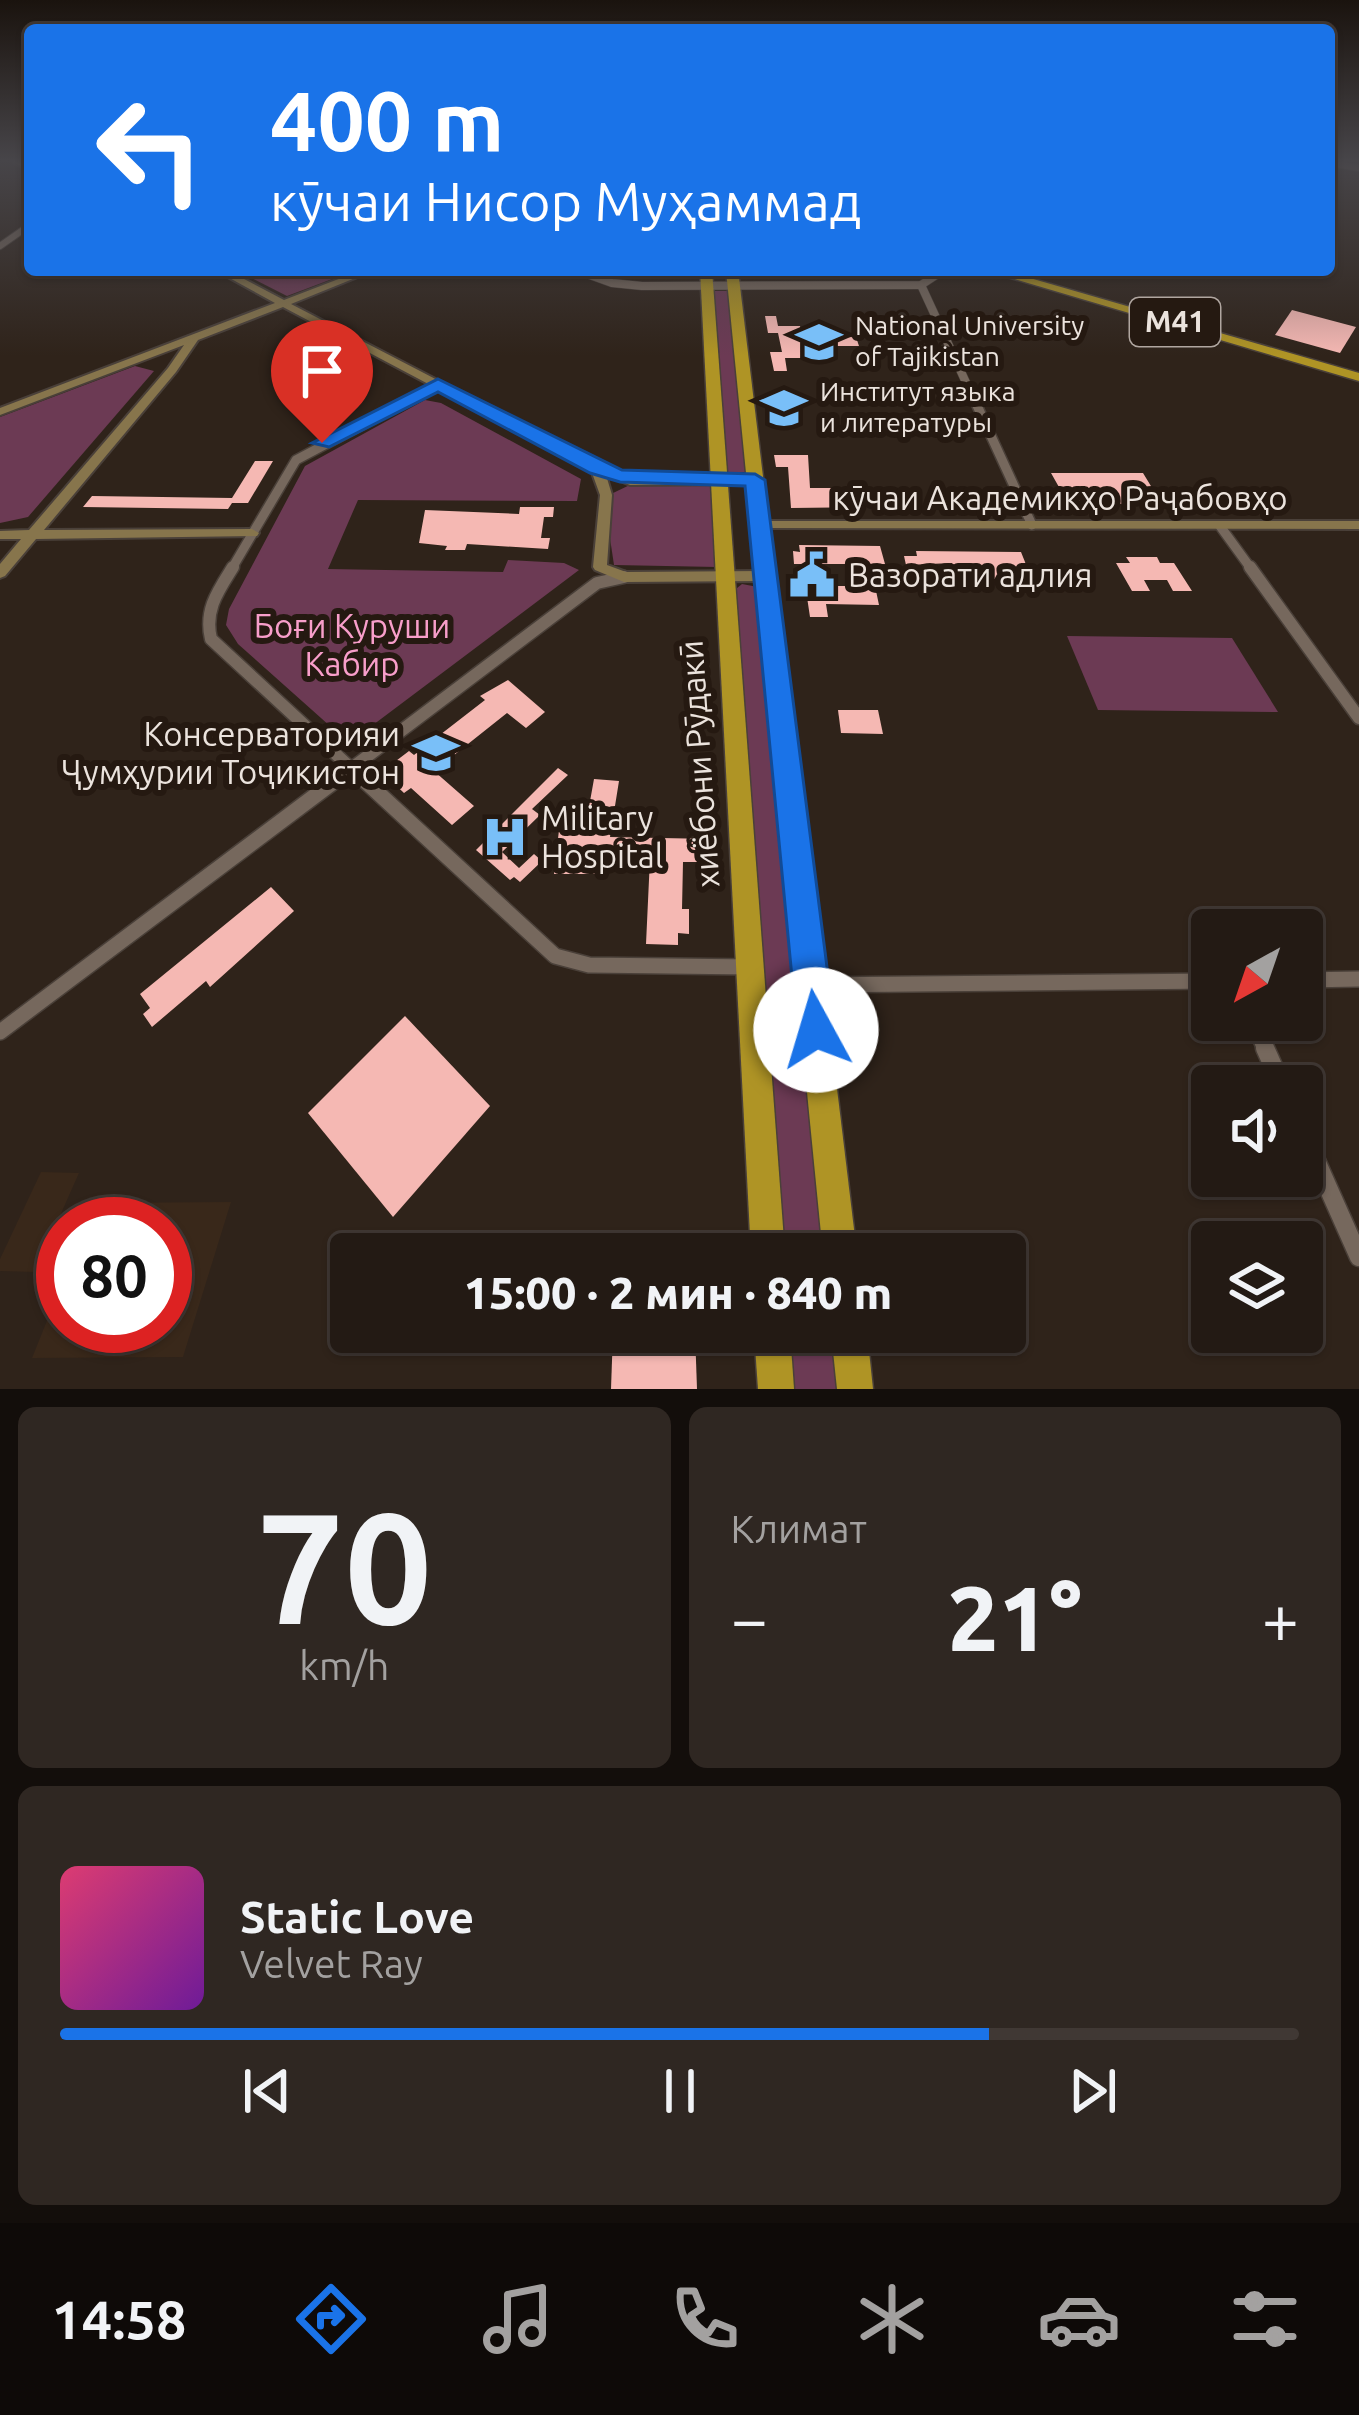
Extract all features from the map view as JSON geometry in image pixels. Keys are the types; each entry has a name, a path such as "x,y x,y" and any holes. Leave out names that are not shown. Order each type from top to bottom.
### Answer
{"highway":[{"name":"M41","path":"1013,276 1359,375"},
{"name":"M41","path":"1025,276 1080,293"},
{"name":"хиёбони Рӯдакӣ","path":"706,278 767,1233"},
{"path":"733,278 838,1233"},
{"path":"773,1353 776,1389"},
{"path":"851,1353 855,1389"}],"street":[{"path":"232,276 597,469 637,480"},
{"path":"0,412 354,276"},
{"path":"593,276 612,283 733,278 921,285 935,276"},
{"path":"921,285 1033,525"},
{"path":"130,363 148,362 162,371 172,370 193,339"},
{"path":"0,573 162,371 176,345"},
{"path":"438,385 298,458 210,608 208,632 221,651 560,959 589,965 751,967"},
{"path":"597,469 606,495 599,575"},
{"path":"606,495 616,485 637,480 755,480"},
{"name":"кӯчаи Академикҳо Раҷабовҳо","path":"760,525 1359,525"},
{"path":"1220,526 1359,718"},
{"path":"0,535 252,533"},
{"path":"0,1032 351,770 599,575 766,576"},
{"path":"1323,980 1359,980"},
{"path":"811,985 1191,981"},
{"path":"1323,1176 1359,1257"}],"shaded area":[{"path":"41,1172 79,1173 68,1197 36,1197 35,1272 0,1271 0,1259"},
{"path":"192,1202 231,1202 192,1328"},
{"path":"36,1348 36,1353 184,1353 183,1357 32,1358"}],"green space":[{"path":"248,276 340,276 287,296"},
{"path":"710,291 728,291 746,472 723,472"},
{"path":"135,366 154,371 28,517 0,523 0,417"},
{"name":"Боғи Куруши Кабир","path":"425,400 441,403 581,479 577,501 358,500 328,569 503,572 508,560 564,563 579,570 349,743 238,644 226,625 229,609 305,466"},
{"path":"636,482 712,484 717,567 614,565 608,525 611,494"},
{"path":"742,584 758,587 827,1233 780,1233 731,593"},
{"path":"1067,636 1232,638 1278,712 1098,710"},
{"path":"790,1353 839,1353 843,1389 793,1389"}],"building":[{"path":"1292,310 1356,327 1340,353 1275,335"},
{"name":"National University of Tajikistan","path":"765,316 776,316 778,326 800,326 803,338 856,337 859,346 804,346 807,358 785,358 787,371 774,371 770,352 782,352 778,333 768,333"},
{"path":"774,455 808,455 810,488 870,488 875,507 791,508 788,467 776,467"},
{"path":"255,461 273,461 248,503 232,503 228,509 83,507 92,496 232,498"},
{"path":"1051,473 1143,473 1157,496 1168,496 1174,506 1093,503 1095,507 1051,507 1046,497 1064,496"},
{"path":"520,507 554,507 553,517 544,517 541,538 550,538 548,549 467,544 465,550 445,550 447,546 419,543 425,510 519,514"},
{"name":"Вазорати адлия","path":"799,545 880,546 885,564 818,564 822,586 875,586 879,605 826,604 828,617 810,617 802,564 794,564 793,551 800,552"},
{"path":"916,551 1021,552 1033,582 957,576 952,563 906,565 904,556 917,556"},
{"path":"1126,557 1157,557 1160,563 1174,563 1192,591 1173,591 1167,580 1144,580 1150,591 1132,591 1116,563 1130,563"},
{"name":"Консерваторияи Ҷумҳурии Тоҷикистон","path":"508,680 545,712 526,728 507,713 434,771 474,806 452,825 411,788 404,793 386,776 393,771 388,767 409,751 414,755 485,700 480,696"},
{"path":"838,710 878,710 883,734 841,733"},
{"name":"Military Hospital","path":"558,768 568,775 532,809 540,815 502,852 519,868 534,854 542,861 520,882 514,877 510,880 476,850"},
{"path":"594,779 619,781 610,837 712,839 712,862 683,862 682,909 689,909 689,934 678,933 678,945 646,944 650,858 609,857 606,874 554,874 559,830 585,829"},
{"path":"271,887 294,911 210,987 206,981 152,1027 143,1014 150,1008 140,994"},
{"path":"405,1016 490,1106 393,1217 308,1113"},
{"path":"612,1353 696,1353 697,1389 611,1389"}],"place":[{"name":"National University of Tajikistan","path":"819,342"},
{"name":"Институт языка и литературы","path":"784,408"},
{"name":"Вазорати адлия","path":"812,575"},
{"name":"Консерваторияи Ҷумҳурии Тоҷикистон","path":"436,753"},
{"name":"Military Hospital","path":"505,837"}],"route":[{"path":"322,443 438,385 597,469 620,476 755,480 816,1030"}]}
